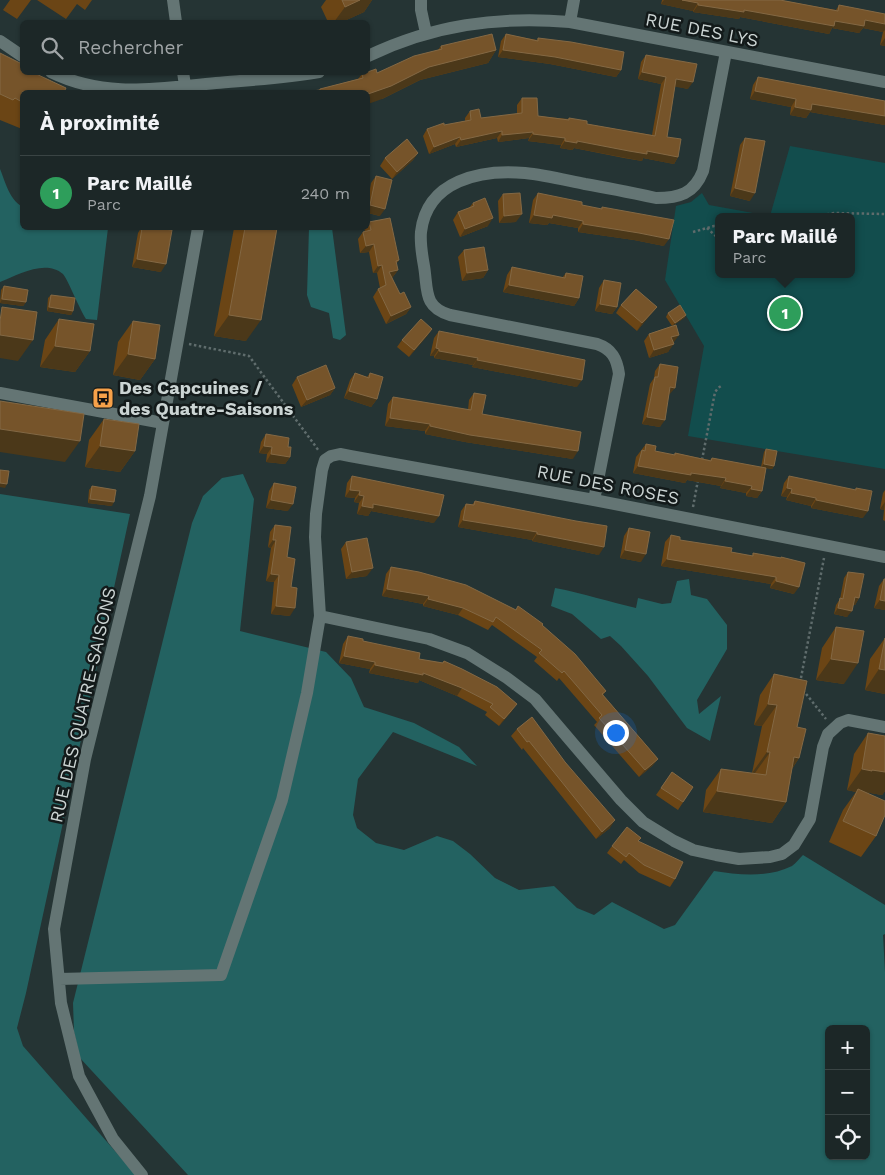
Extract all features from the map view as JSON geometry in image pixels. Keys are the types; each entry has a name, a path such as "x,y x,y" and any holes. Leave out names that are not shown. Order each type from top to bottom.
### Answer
{"street":[{"path":"173,0 176,20"},
{"path":"421,0 426,33"},
{"path":"570,22 574,0"},
{"name":"RUE DES LYS","path":"370,55 405,39 426,33 486,21 514,19 570,22 885,82"},
{"path":"0,41 20,55"},
{"path":"594,500 619,374 618,364 613,353 606,347 597,344 450,315 435,309 429,302 420,234 424,216 432,201 443,190 468,177 485,174 525,173 656,198 684,195 699,179 703,171 726,52"},
{"path":"59,75 85,85 118,90 186,89 296,75"},
{"path":"184,75 186,89"},
{"name":"RUE DES QUATRE-SAISONS","path":"142,1175 112,1139 79,1076 61,1003 54,929 85,758 150,496 198,230"},
{"path":"0,393 163,423"},
{"name":"RUE DES ROSES","path":"325,460 340,454 691,518 885,557"},
{"path":"58,979 221,975 282,800 307,693 320,616 315,537 318,490 325,460"},
{"path":"320,616 429,639 467,653 507,678 535,699 642,822 674,842 693,850 716,855 739,859 770,857 782,854 794,845 810,819 823,747 828,734 848,720 885,727"}],"path":[{"path":"855,213 885,214"},
{"path":"693,232 715,227"},
{"path":"708,228 715,235"},
{"path":"178,342 249,356 325,460"},
{"path":"701,463 715,392 722,386"},
{"path":"691,518 700,472"},
{"path":"827,545 800,684 834,728"}],"shaded area":[{"path":"790,146 885,163 885,469 688,436 704,346 665,280 676,206 691,202 702,193 709,205 753,213 715,213 715,278 855,278 855,213 771,213"},
{"path":"0,169 11,195 20,204 20,230 108,230 97,320 86,319 65,277 56,270 40,268 23,272 0,282"},
{"path":"309,230 332,230 346,335 340,340 333,338 329,313 311,307 307,295"},
{"path":"243,474 254,499 240,631 326,652 351,678 364,707 414,723 459,747 477,766 393,732 358,779 353,815 357,828 376,843 404,850 437,836 453,841 495,878 519,890 554,886 577,908 594,915 612,902 664,929 675,925 714,871 733,874 763,874 792,866 803,855 885,905 885,934 883,935 885,972 885,1175 188,1175 80,1058 74,1032 73,1003 192,523 203,496 222,478"},
{"path":"0,494 130,514 17,1028 23,1046 136,1175 0,1175"},
{"path":"689,579 691,595 707,599 727,625 727,649 697,700 699,714 721,696 710,741 687,728 648,676 610,636 601,639 572,614 551,606 555,588 636,608 638,598 662,604 671,603 677,581"}],"building":[{"path":"342,0 360,0 345,7"},
{"path":"682,0 780,0 838,11 839,5 885,14 885,24 865,20 864,26 835,21 834,26 744,10 744,12 698,5 698,3"},
{"path":"492,34 496,50 429,67 391,86 370,93 370,90 320,90 363,78 362,75 370,75 370,71 376,69 377,73 414,56 442,49 441,46"},
{"path":"506,34 538,41 538,38 571,42 624,52 621,70 555,57 503,50"},
{"path":"0,53 20,63 20,75 38,75 66,88 65,90 20,90 20,101 0,94"},
{"path":"646,55 697,64 693,82 676,79 667,137 681,139 678,157 647,151 647,154 577,141 577,143 565,141 565,138 533,134 533,132 502,135 502,131 461,140 460,137 434,147 427,129 444,123 444,125 471,120 470,111 479,109 481,118 522,113 522,98 537,98 538,116 587,121 587,124 655,136 666,77 642,72"},
{"path":"758,77 885,101 885,116 812,104 811,110 795,107 796,99 755,91"},
{"path":"745,138 765,141 755,193 735,188"},
{"path":"407,139 418,153 397,172 385,158"},
{"path":"376,176 392,180 385,209 370,205"},
{"path":"520,193 522,214 504,216 503,194"},
{"path":"538,193 582,202 582,205 602,209 602,207 674,220 669,239 583,224 583,221 553,215 552,218 534,215"},
{"path":"485,198 493,218 465,229 458,212 474,206 473,203"},
{"path":"390,218 399,260 396,261 398,270 389,272 400,294 404,292 411,307 391,316 378,289 386,285 382,265 378,266 374,244 366,246 363,232 371,230 370,222"},
{"path":"142,230 172,230 166,264 137,259"},
{"path":"245,230 277,230 261,320 229,315"},
{"path":"484,247 488,270 467,273 464,250"},
{"path":"512,267 565,278 566,273 583,276 579,298 509,285"},
{"path":"604,280 621,283 617,307 600,304"},
{"path":"4,286 28,290 26,302 2,299"},
{"path":"636,289 657,307 642,323 621,305"},
{"path":"51,295 75,298 73,311 49,307"},
{"path":"680,305 686,315 675,323 668,313"},
{"path":"2,307 37,312 33,340 0,335"},
{"path":"59,319 94,324 90,351 55,346"},
{"path":"421,319 432,329 414,350 402,340"},
{"path":"133,321 160,325 155,359 128,354"},
{"path":"676,325 679,335 671,337 674,344 654,350 649,334"},
{"path":"439,331 585,360 582,380 439,351 436,348"},
{"path":"660,364 678,367 675,388 670,387 665,420 647,417 655,377 658,377"},
{"path":"326,365 335,388 307,400 297,377"},
{"path":"355,373 369,378 370,373 383,377 377,399 349,391"},
{"path":"474,393 486,395 482,414 581,432 578,451 470,435 430,426 430,424 390,418 393,397 471,410"},
{"path":"0,401 84,414 80,441 0,429"},
{"path":"104,419 139,424 135,451 100,446"},
{"path":"266,434 289,438 288,447 291,447 290,457 271,454 272,447 264,446"},
{"path":"646,444 656,446 655,451 675,455 675,453 711,461 712,458 766,468 762,491 751,489 752,486 725,481 726,478 691,473 691,475 638,466 642,450 645,451"},
{"path":"766,449 777,451 774,466 764,464"},
{"path":"0,470 9,471 7,484 0,483"},
{"path":"352,476 444,495 439,516 373,504 373,508 362,506 364,496 359,495 360,491 350,490"},
{"path":"789,476 856,490 856,488 872,491 868,511 791,493 792,489 787,488"},
{"path":"274,483 296,487 293,504 271,500"},
{"path":"92,486 116,490 114,502 90,499"},
{"path":"475,501 607,526 604,547 537,534 537,532 463,520 466,504 474,505"},
{"path":"275,525 291,527 287,557 295,559 291,587 297,588 295,608 276,606 279,575 271,574 276,540 273,540"},
{"path":"629,528 650,532 646,554 625,550"},
{"path":"671,535 680,537 680,540 732,548 731,552 753,556 753,553 781,557 805,563 799,587 776,581 776,577 667,559"},
{"path":"367,538 373,568 352,572 346,542"},
{"path":"391,567 419,572 466,585 516,610 518,606 543,624 575,654 606,691 602,694 658,759 645,770 599,718 602,715 564,671 562,673 539,653 542,650 496,617 493,622 463,608 428,599 429,596 387,589"},
{"path":"848,572 864,574 859,598 855,597 852,611 838,608 840,598 843,599"},
{"path":"885,579 885,601 880,600"},
{"path":"836,627 864,631 858,663 831,659"},
{"path":"348,636 420,653 419,659 443,663 444,661 497,687 517,704 504,719 490,707 493,704 462,688 423,673 423,675 375,665 375,662 344,656"},
{"path":"885,638 885,670 879,669"},
{"path":"774,674 807,681 797,727 806,729 799,758 794,757 786,802 717,791 721,769 766,775 770,752 767,752 777,705 768,704"},
{"path":"532,717 565,762 615,820 602,832 529,741 527,742 517,729"},
{"path":"868,733 885,736 885,772 862,769"},
{"path":"672,772 693,787 683,802 661,788"},
{"path":"858,789 885,801 885,815 876,836 843,821"},
{"path":"627,827 641,838 638,841 683,862 675,879 644,865 629,853 626,857 612,846"}],"place":[{"name":"Parc Maillé","path":"785,313"},
{"name":"Des Capcuines / des Quatre-Saisons","path":"103,398"}]}
